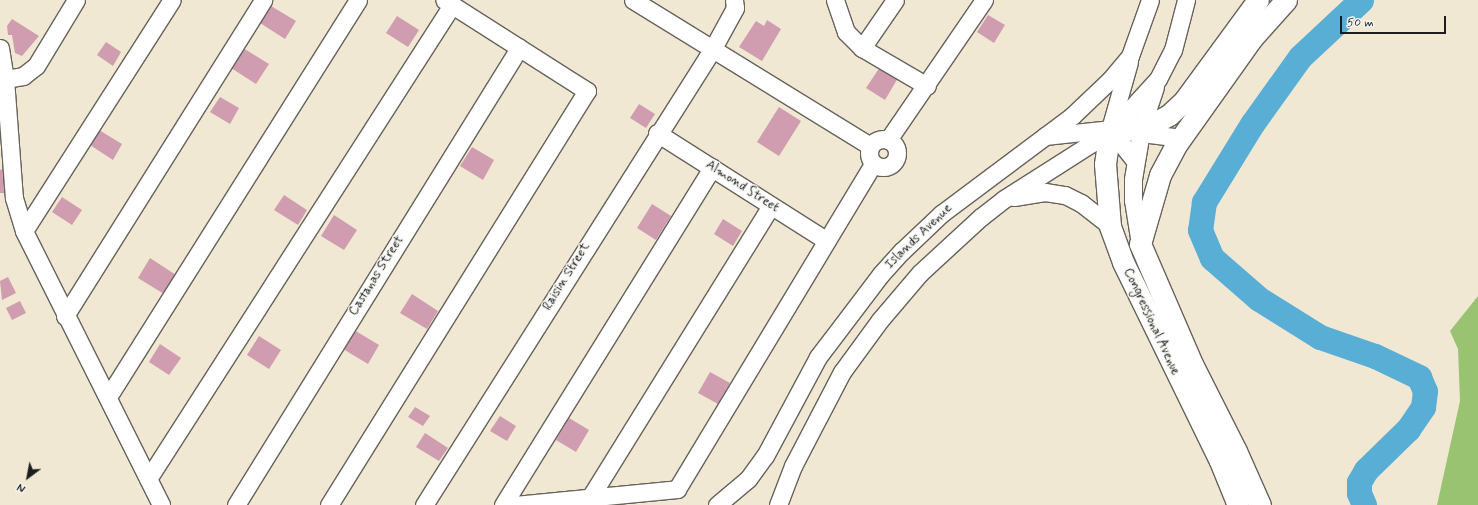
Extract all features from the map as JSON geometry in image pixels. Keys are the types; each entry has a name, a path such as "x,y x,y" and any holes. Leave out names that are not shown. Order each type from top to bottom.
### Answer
{"main road":[{"path":"1110,129 1142,129 1162,120 1177,108 1258,0"},
{"path":"1140,244 1160,175 1181,138 1252,38 1286,0"},
{"name":"Congressional Avenue","path":"1110,129 1105,164 1110,226 1126,269 1220,461 1238,505"},
{"name":"Congressional Avenue","path":"1140,244 1192,364 1236,451 1260,505"}],"street":[{"path":"5,79 23,76 36,66 76,0"},
{"path":"24,231 172,0"},
{"path":"65,316 263,0"},
{"path":"108,397 358,0"},
{"path":"632,0 870,146"},
{"name":"Raisin Street","path":"424,505 657,133 712,50 735,8 734,0"},
{"path":"835,0 846,32 862,48 927,86"},
{"path":"862,48 895,0"},
{"path":"888,140 927,86 984,0"},
{"name":"Islands Avenue","path":"717,505 748,479 765,456 818,357 902,251 980,183 1045,136 1091,100 1130,56 1150,0"},
{"name":"Islands Avenue","path":"778,505 793,466 842,372 880,320 920,273 955,239 1004,199 1110,129 1158,79 1173,50 1186,0"},
{"path":"148,478 448,3 587,91 329,505"},
{"path":"0,48 5,79 14,198 24,231 65,316 108,397 162,505"},
{"name":"Castanas Street","path":"236,505 519,48"},
{"name":"Congressional Avenue","path":"1110,129 1130,56"},
{"name":"Congressional Avenue","path":"1140,244 1133,200 1135,161 1142,129 1158,79"},
{"path":"1045,136 1110,129 1135,161"},
{"path":"1142,129 1181,138"},
{"name":"Almond Street","path":"657,133 827,241"},
{"path":"880,140 888,140 896,150 893,163 881,168 873,164 868,155 870,146 880,140"},
{"path":"515,505 590,496 677,489 873,164"},
{"path":"503,505 712,168"},
{"path":"1004,199 1046,192 1065,195 1081,203 1110,226"},
{"path":"590,496 771,206"},
{"path":"818,357 842,372"}],"green space":[{"path":"1478,296 1478,505 1437,505 1460,401 1458,349 1450,331"}],"building":[{"path":"271,6 296,21 285,39 260,23"},
{"path":"988,15 1005,25 994,43 977,32"},
{"path":"397,16 419,30 408,47 386,33"},
{"path":"12,19 39,36 22,56 15,53 12,35 8,35 7,26"},
{"path":"767,20 781,29 762,61 739,47 756,21 764,26"},
{"path":"106,42 121,52 113,66 97,55"},
{"path":"243,48 269,64 256,84 231,68"},
{"path":"880,67 898,78 885,100 866,88"},
{"path":"220,97 239,108 230,124 210,112"},
{"path":"639,104 655,114 646,128 630,118"},
{"path":"779,107 801,121 779,156 757,142"},
{"path":"99,130 122,144 113,160 90,145"},
{"path":"472,147 494,160 483,180 460,166"},
{"path":"3,169 6,193 0,193 0,170"},
{"path":"284,195 307,210 298,225 274,210"},
{"path":"62,197 82,210 72,225 52,212"},
{"path":"652,204 671,216 656,240 637,228"},
{"path":"334,215 357,230 344,250 321,236"},
{"path":"723,219 742,231 733,246 714,234"},
{"path":"150,258 176,275 164,294 138,278"},
{"path":"8,277 16,293 2,300 0,281"},
{"path":"412,294 438,311 427,329 400,313"},
{"path":"20,301 26,313 12,320 6,308"},
{"path":"354,330 379,345 368,364 343,349"},
{"path":"259,336 281,350 269,369 247,355"},
{"path":"160,344 181,358 169,375 149,362"},
{"path":"710,372 730,383 718,404 698,393"},
{"path":"415,407 430,416 423,426 408,417"},
{"path":"500,416 516,426 507,441 490,431"},
{"path":"569,418 589,430 576,452 556,440"},
{"path":"425,433 448,448 439,461 416,447"}],"waterway":[{"path":"1361,0 1300,57 1252,124 1204,202 1200,230 1212,258 1259,299 1320,337 1375,356 1419,377 1425,391 1423,407 1408,429 1366,470 1359,482 1359,493 1364,505"}]}
